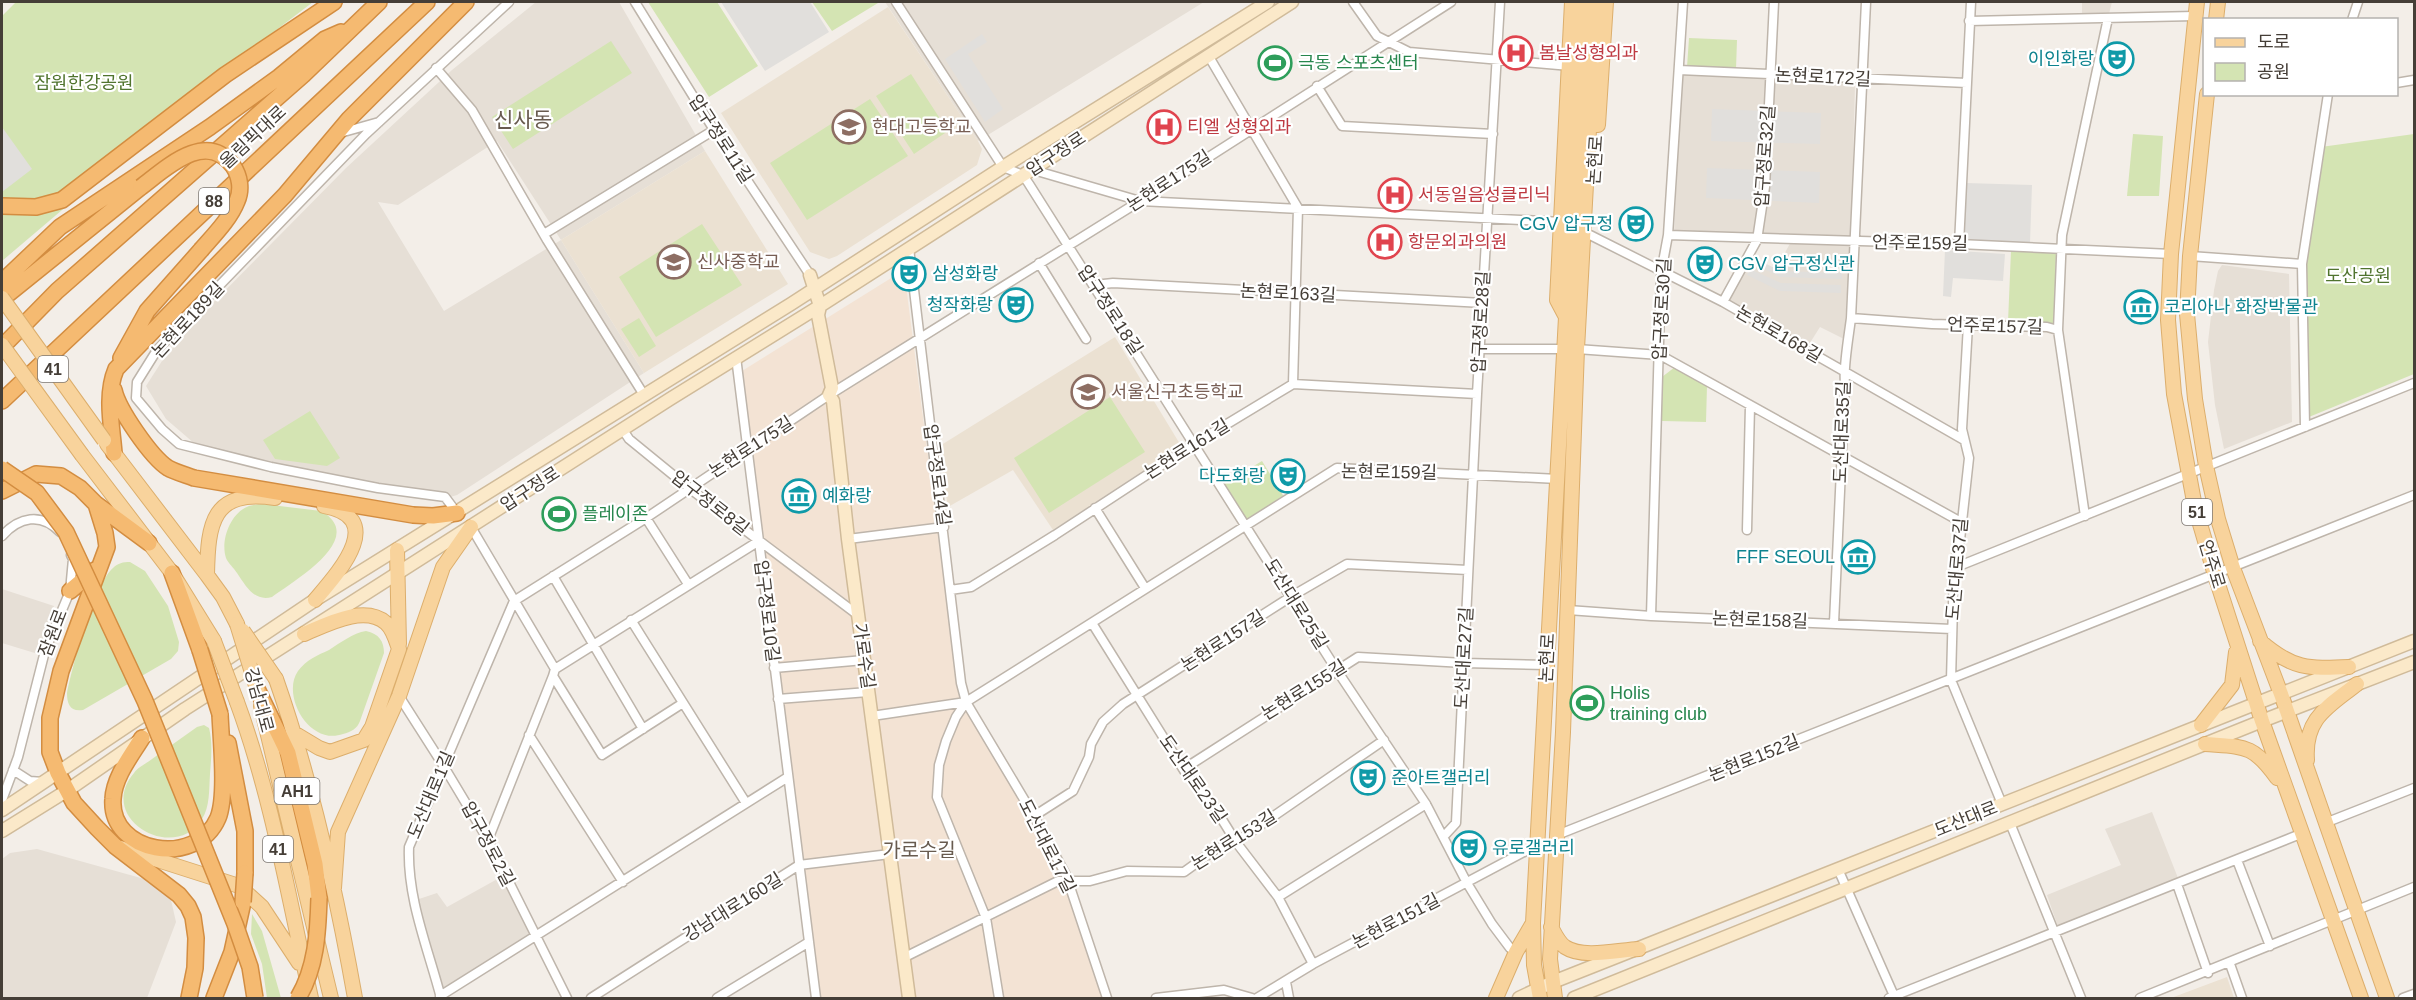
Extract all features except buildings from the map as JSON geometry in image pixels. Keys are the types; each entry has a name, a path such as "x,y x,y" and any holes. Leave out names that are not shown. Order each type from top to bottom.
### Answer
{"highway":[{"path":"2,206 36,207 62,200 225,75 334,2"},
{"name":"올림픽대로","path":"2,346 57,291 294,82 379,2"},
{"name":"올림픽대로","path":"2,401 427,2"},
{"path":"457,513 433,516 413,515 210,482 168,468 154,456 115,396 114,374 285,195 336,134 466,2"},
{"path":"2,282 60,227 210,127 279,77 324,39 352,27"},
{"path":"2,298 141,187 192,152 212,152 229,161 239,180 238,199 231,213 147,310 114,374 110,396 114,453"},
{"path":"2,469 38,493 66,532 145,701 235,924 250,967 255,999"},
{"path":"2,491 36,474 61,476 80,488 96,504 149,543"},
{"path":"96,504 107,547 61,671 50,718 50,752 58,773 75,802 115,846 180,895 191,911 196,938 195,968 189,999"},
{"path":"70,591 102,564"},
{"path":"172,573 220,714 245,831 246,873 243,902 232,952 214,999"},
{"name":"AH1","path":"257,689 288,753 315,864 319,898 318,933 313,960 298,999"},
{"path":"142,738 123,769 115,788 114,814 128,833 150,848 167,849 189,845 203,840 218,818 222,771 220,714"}],"main road":[{"name":"압구정로","path":"58,773 315,600 1268,2"},
{"name":"압구정로","path":"142,738 736,357 819,311 909,248 1292,2"},
{"name":"논현로","path":"1572,2 1557,300 1572,317"},
{"name":"논현로","path":"1574,298 1578,96 1584,2"},
{"name":"논현로","path":"1555,999 1550,958 1568,610 1572,317 1596,2"},
{"name":"논현로","path":"1572,317 1586,304 1606,2"},
{"name":"언주로","path":"2197,2 2171,254 2168,320 2173,383 2195,507 2215,575 2262,721 2361,999"},
{"path":"2216,18 2218,2"},
{"name":"언주로","path":"2207,96 2190,256 2187,314 2195,399 2206,466 2218,519 2233,568 2281,694 2387,999"},
{"path":"810,275 819,311"},
{"name":"강남대로","path":"2,298 104,440 223,597 237,624 257,689 331,999"},
{"name":"가로수길","path":"819,311 832,388 829,395 833,401 848,539 909,999"},
{"name":"강남대로","path":"2,346 172,573 214,641 250,737 261,777 311,999"},
{"name":"논현로","path":"1539,994 1533,923 1536,845 1558,479 1571,349"},
{"path":"644,395 653,410"},
{"path":"207,575 207,545 210,528 217,514 232,501 259,496 339,508 351,519 356,537 346,564 315,600"},
{"path":"334,888 338,832 399,696 443,567 471,527"},
{"path":"294,733 330,752 364,740 372,727 399,649 397,550"},
{"path":"304,634 347,619 361,616 374,617 390,628 399,649"},
{"path":"237,624 276,679 294,733 334,888 355,999"},
{"path":"2259,640 2288,662 2298,665 2317,668 2349,667"},
{"path":"2201,725 2232,685 2235,674 2236,641"},
{"name":"도산대로","path":"1519,999 1539,994 1553,982 2415,641"},
{"name":"도산대로","path":"1574,999 2262,721 2415,662"},
{"path":"2308,777 2307,743 2312,724 2325,710 2357,684"},
{"path":"2,831 68,790 142,738"},
{"path":"2205,744 2232,746 2258,754 2288,794"},
{"path":"2,810 58,773"},
{"path":"115,846 238,886 256,901 267,915 305,973"},
{"path":"1496,999 1516,952 1533,923"},
{"path":"1551,927 1560,943 1566,948 1584,953 1639,949"}],"street":[{"name":"논현로189길","path":"457,513 445,497 378,488 281,469 179,444 162,429 136,398 137,382 158,350 316,185 436,68 509,2"},
{"name":"압구정로11길","path":"635,2 714,130 810,275"},
{"path":"896,2 1003,167 1063,180 1140,201 1562,222"},
{"path":"1353,2 1377,36 1409,52 1570,66"},
{"name":"논현로175길","path":"514,601 646,518 829,395 1140,201 1450,2"},
{"name":"압구정로28길","path":"1473,475 1500,2"},
{"name":"압구정로30길","path":"1651,616 1661,273 1668,236 1683,2"},
{"name":"압구정로32길","path":"1723,302 1757,240 1765,188 1774,2"},
{"name":"도산대로35길","path":"1834,623 1844,372 1851,318 1866,2"},
{"path":"1959,244 1971,2"},
{"path":"2353,18 2358,2"},
{"path":"1970,21 2195,16"},
{"name":"언주로157길","path":"1851,318 2047,327 2058,330 2062,235 2108,18"},
{"path":"1208,55 1298,208 1293,384 1477,394"},
{"path":"436,68 472,110 545,237 644,395"},
{"name":"논현로172길","path":"1678,70 1966,83"},
{"path":"2398,83 2415,80"},
{"path":"1317,86 1342,126 1493,134"},
{"path":"2305,427 2302,264 2328,96"},
{"path":"336,134 380,122"},
{"path":"545,237 714,130"},
{"name":"압구정로18길","path":"1028,172 1068,245 1245,525"},
{"name":"논현로168길","path":"1590,234 1661,273 1723,302 1964,440"},
{"name":"언주로159길","path":"1668,236 1959,244 2171,254"},
{"name":"압구정로14길","path":"909,248 918,340 944,527 961,683 966,702"},
{"path":"2190,256 2302,264"},
{"path":"1039,263 1086,339"},
{"name":"논현로163길","path":"1094,285 1113,283 1483,303"},
{"name":"도산대로37길","path":"1968,325 1962,429 1969,458 1954,568 1951,680 2002,804"},
{"path":"2058,330 2085,516"},
{"path":"1481,349 1571,349 1660,355 1961,522"},
{"name":"압구정로10길","path":"736,357 816,999"},
{"path":"1954,568 2415,383"},
{"name":"논현로161길","path":"950,590 971,587 1194,444 1293,384"},
{"path":"1747,530 1750,406"},
{"name":"압구정로8길","path":"623,430 629,439 689,488 858,615"},
{"name":"논현로159길","path":"872,716 966,702 1337,468 1558,479"},
{"name":"도산대로27길","path":"1444,836 1456,823 1473,475"},
{"name":"논현로152길","path":"1557,836 2415,495"},
{"path":"1095,508 1145,588"},
{"path":"646,518 687,584"},
{"name":"잠원로","path":"2,536 13,524 32,519 45,521 58,530 73,559 70,591 45,651 13,770 2,800"},
{"name":"도산대로25길","path":"1245,525 1292,596 1336,669 1426,804 1467,883 1492,924 1510,948 1516,952"},
{"path":"471,527 602,755 683,703"},
{"path":"848,539 944,527"},
{"path":"488,840 554,672 592,644 759,541"},
{"name":"논현로157길","path":"1034,816 1073,791 1089,757 1091,744 1103,722 1123,704 1292,596 1347,564 1468,570"},
{"path":"553,576 643,729"},
{"name":"도산대로1길","path":"440,997 418,920 408,865 409,847 514,601"},
{"name":"논현로158길","path":"1568,610 1651,616 1952,629"},
{"path":"631,620 746,802"},
{"name":"도산대로23길","path":"1092,622 1185,772 1213,805 1236,842 1278,897 1313,964"},
{"name":"논현로155길","path":"1185,772 1193,763 1358,657 1547,665"},
{"path":"774,668 864,660"},
{"path":"778,699 868,692"},
{"name":"압구정로2길","path":"399,696 488,840 567,999"},
{"path":"966,702 956,717 946,741 937,772 937,797 986,918 999,999"},
{"name":"도산대로17길","path":"966,702 1034,816 1068,880 1107,999"},
{"path":"529,735 623,882"},
{"name":"논현로153길","path":"903,958 1058,881 1090,881 1126,871 1184,872 1216,849 1236,842 1383,740"},
{"path":"13,770 30,781 44,782"},
{"path":"440,997 788,777"},
{"path":"2325,823 2415,788"},
{"path":"1278,897 1426,804"},
{"path":"2010,823 2081,999"},
{"path":"1838,869 1893,998 2302,833"},
{"name":"논현로151길","path":"1257,999 1313,964 1536,845"},
{"name":"강남대로160길","path":"591,999 799,865 890,854"},
{"path":"2237,860 2270,946"},
{"path":"2177,884 2208,973"},
{"path":"2140,999 2415,887"},
{"path":"717,999 809,942"},
{"path":"2230,964 2242,999"},
{"path":"1286,982 1289,999"},
{"path":"1156,999 1201,995 1224,990 1252,999"},
{"path":"2403,999 2415,994"}],"shaded area":[{"path":"536,2 619,2 705,151 561,240 644,373 457,495 437,501 279,468 195,444 166,419 146,386 162,361 200,316 346,168 452,70","holes":["497,141 561,240 444,311 378,202 398,205"]},
{"path":"721,2 810,2 829,32 765,71"},
{"path":"885,2 1204,2 978,141"},
{"path":"2082,2 2112,2 2108,18 2082,18"},
{"name":"현대고등학교","path":"888,7 982,149 977,165 829,259 810,252 721,113"},
{"path":"982,34 987,42 968,54 1003,109 985,122 945,59"},
{"path":"1682,72 1850,81 1855,85 1851,235 1844,339 1820,327 1808,346 1729,301 1752,258 1776,269 1793,238 1674,233"},
{"path":"1712,109 1821,113 1820,144 1711,141"},
{"path":"2,127 32,169 2,192"},
{"name":"신사중학교","path":"705,151 788,284 644,373 561,240"},
{"path":"1707,168 1820,172 1819,203 1706,198"},
{"path":"1966,183 2032,185 2030,243 1964,241"},
{"path":"1945,250 2005,254 2003,281 1953,278 1951,297 1943,296"},
{"path":"1755,258 1780,271 1842,273 1842,279 1780,277 1752,263"},
{"path":"2222,265 2289,274 2292,422 2224,449 2215,405 2208,342 2214,290 2218,271"},
{"path":"1750,269 1781,283 1841,285 1841,293 1780,291 1747,275"},
{"path":"904,270 959,697 1054,858 1106,998 819,998 742,371"},
{"name":"서울신구초등학교","path":"1115,337 1183,449 1053,530 1013,470 948,507 938,447"},
{"path":"2,589 54,606 38,654 2,643"},
{"path":"2152,812 2178,878 2058,927 2047,895 2121,865 2105,829"},
{"path":"37,849 148,880 171,900 176,922 147,998 2,998 2,859 10,853"},
{"path":"501,877 531,937 441,992 416,900 437,893 447,907"},
{"path":"2227,977 2234,998 2171,998"}],"green space":[{"name":"잠원한강공원","path":"16,2 313,2 254,47 2,261 2,16"},
{"path":"648,2 717,2 758,66 709,97"},
{"path":"812,2 877,2 878,3 832,31"},
{"path":"1689,38 1737,40 1736,69 1687,67"},
{"path":"611,41 632,73 513,149 492,117"},
{"path":"911,74 948,131 914,154 876,96"},
{"path":"870,99 908,156 807,220 770,163"},
{"path":"2133,134 2163,136 2159,196 2127,196"},
{"name":"도산공원","path":"2414,134 2414,374 2304,419 2302,256 2321,147"},
{"path":"702,224 742,285 656,337 619,277"},
{"path":"2011,251 2056,253 2054,324 2008,322"},
{"path":"639,318 656,346 639,357 621,329"},
{"path":"1675,367 1707,386 1706,422 1662,421 1662,377"},
{"path":"1110,397 1145,452 1049,513 1014,458"},
{"path":"310,411 340,458 327,466 275,459 263,440"},
{"path":"1262,461 1284,497 1244,521 1222,485"},
{"path":"263,504 321,511 334,522 337,534 332,546 309,570 272,597 266,598 255,595 247,588 227,560 225,551 226,535 232,520 243,509"},
{"path":"130,562 145,571 168,606 179,642 178,651 171,659 83,710 75,710 69,704 67,693 91,608 98,591 113,568 121,563"},
{"path":"366,631 380,639 384,653 359,724 353,730 343,734 331,736 319,733 309,726 296,705 293,693 298,671 312,658 351,636"},
{"path":"204,725 209,728 211,751 209,798 202,819 190,832 174,837 158,836 143,830 131,820 124,806 125,790 134,773 197,727"},
{"path":"252,914 262,931 281,998 267,998 262,964 251,934"}],"place":[{"name":"봄날성형외과","path":"1516,53"},
{"name":"이인화랑","path":"2117,59"},
{"name":"극동 스포츠센터","path":"1275,63"},
{"name":"현대고등학교","path":"849,127"},
{"name":"티엘 성형외과","path":"1164,127"},
{"name":"서동일음성클리닉","path":"1395,195"},
{"name":"CGV 압구정","path":"1636,224"},
{"name":"항문외과의원","path":"1385,242"},
{"name":"신사중학교","path":"674,262"},
{"name":"CGV 압구정신관","path":"1705,264"},
{"name":"삼성화랑","path":"909,274"},
{"name":"청작화랑","path":"1016,305"},
{"name":"코리아나 화장박물관","path":"2141,307"},
{"name":"서울신구초등학교","path":"1088,392"},
{"name":"다도화랑","path":"1288,476"},
{"name":"예화랑","path":"799,496"},
{"name":"플레이존","path":"559,514"},
{"name":"FFF SEOUL","path":"1858,557"},
{"name":"Holis training club","path":"1587,703"},
{"name":"준아트갤러리","path":"1368,778"},
{"name":"유로갤러리","path":"1469,848"}],"district":[{"name":"신사동","path":"523,120"},
{"name":"가로수길","path":"919,850"}]}
